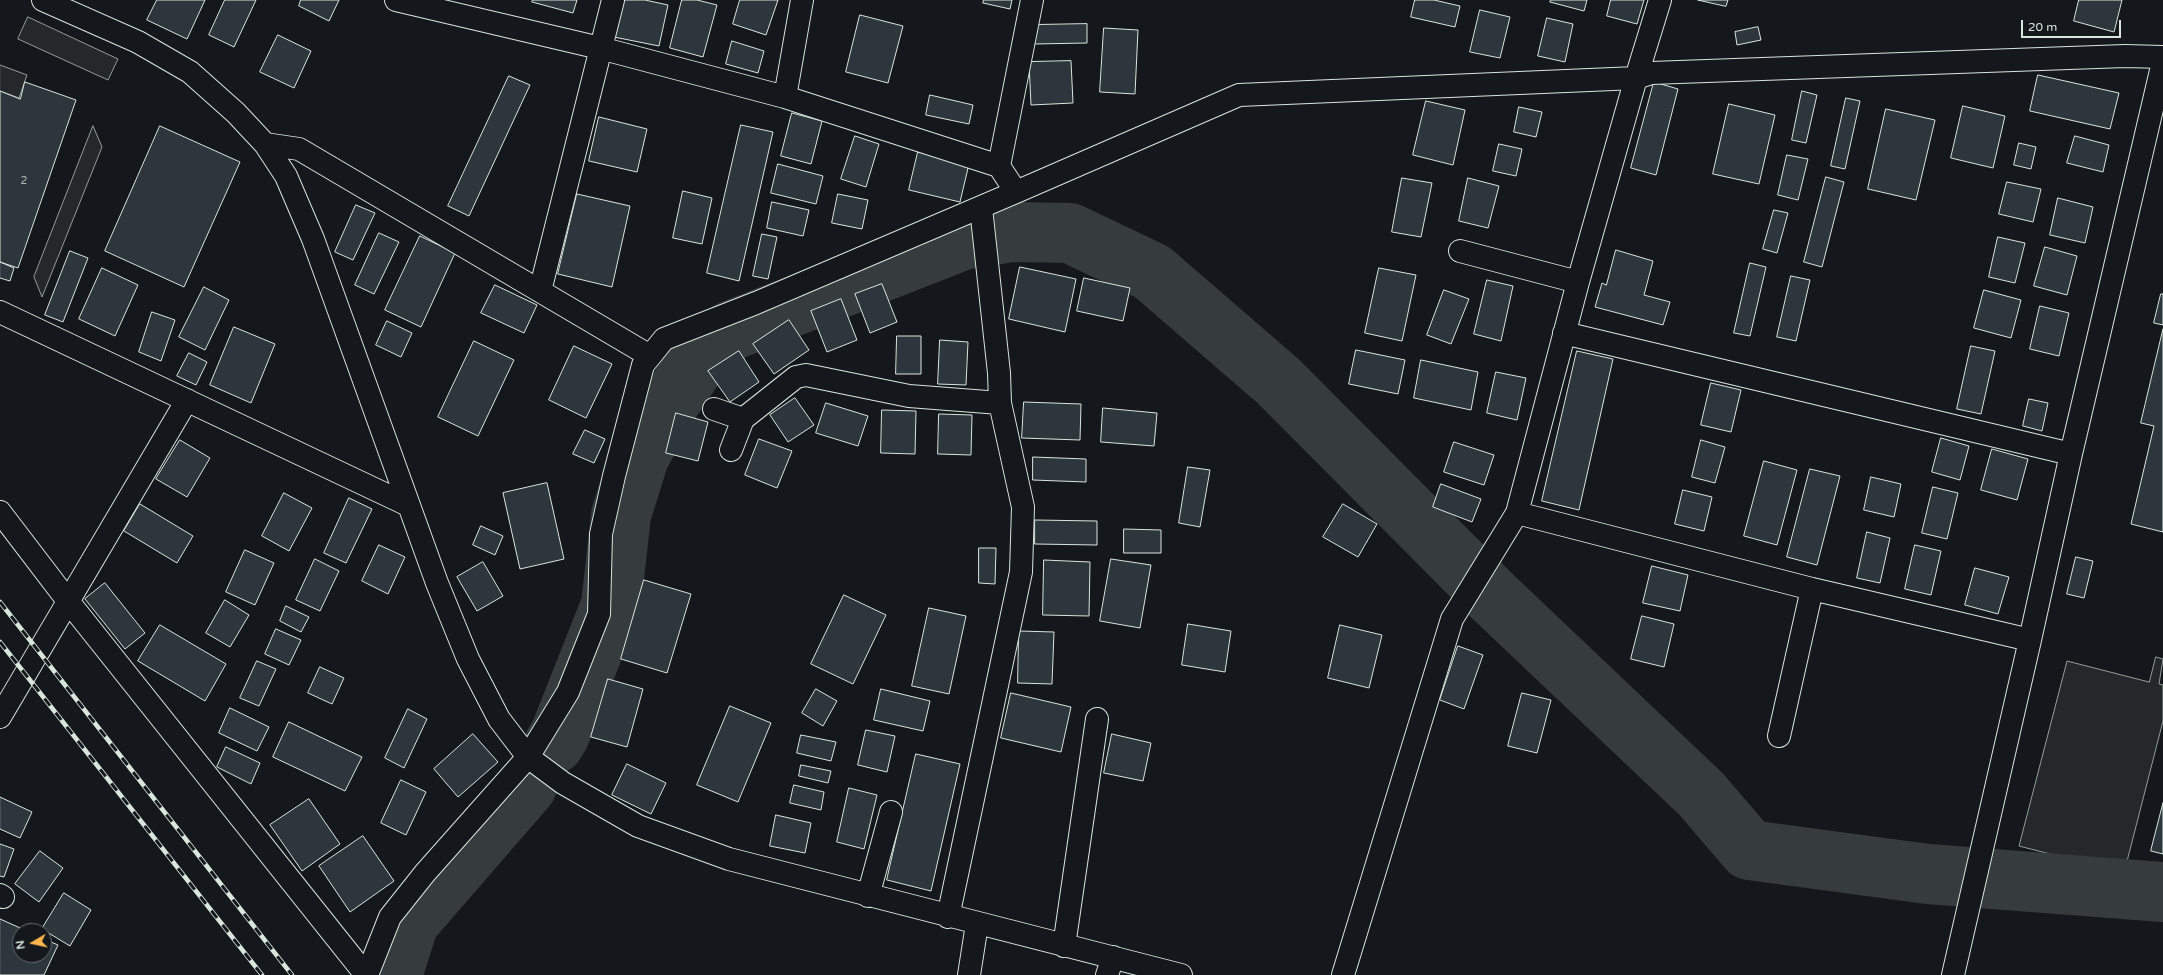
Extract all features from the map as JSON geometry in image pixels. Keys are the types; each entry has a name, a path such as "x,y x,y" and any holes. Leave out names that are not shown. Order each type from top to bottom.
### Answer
{"street":[{"path":"43,0 138,42 190,72 236,113 265,144 286,176 314,239 408,505 437,583 468,659 499,719 528,757 563,783 638,826 729,859 1064,946 1110,966 1181,975"},
{"path":"396,0 456,7 600,48 784,97 998,166 1016,192"},
{"path":"540,291 613,0"},
{"path":"784,97 802,0"},
{"path":"998,166 1032,0"},
{"path":"1343,975 1452,619 1517,513 1578,282 1636,78 1660,0"},
{"path":"0,512 68,601 366,975 390,917 425,873 528,757 568,692 599,614 602,534 614,476 643,365 664,340 981,208 1239,95 1636,78 1651,73 2125,56 2163,57"},
{"path":"1953,975 2071,454 2163,62"},
{"path":"265,144 299,149 650,356"},
{"path":"948,916 1021,572 1023,507 1000,403 999,373 981,208"},
{"path":"1460,251 1578,282"},
{"path":"0,312 408,505"},
{"path":"1564,333 2071,454"},
{"path":"732,450 744,419 796,376 806,375 871,379 909,396 1000,403"},
{"path":"0,715 187,400"},
{"path":"714,409 744,419"},
{"path":"1517,513 1812,588 2030,640"},
{"path":"1779,736 1812,588"},
{"path":"1064,946 1097,719"},
{"path":"868,896 891,812"},
{"path":"969,975 978,924"}],"shaded area":[{"path":"28,17 118,59 108,80 18,39"},
{"path":"0,65 27,75 19,98 0,91"},
{"path":"93,126 102,147 42,297 34,277"},
{"path":"2156,657 2163,659 2159,684 2163,685 2163,721 2124,873 2019,846 2067,661 2149,682"}],"building":[{"path":"157,0 205,0 187,39 147,20"},
{"path":"225,0 256,0 234,47 209,35"},
{"path":"301,0 339,0 329,21 299,6"},
{"path":"533,0 577,0 573,13 532,2"},
{"path":"622,0 645,0 668,5 659,46 614,37"},
{"path":"682,0 697,0 717,5 703,57 670,48"},
{"path":"740,0 778,0 766,35 733,24"},
{"path":"984,0 1012,0 1010,9 983,3"},
{"path":"1415,0 1434,0 1460,6 1455,27 1411,17"},
{"path":"1551,0 1587,0 1584,11 1550,2"},
{"path":"1611,0 1644,0 1637,24 1607,16"},
{"path":"1698,0 1728,0 1726,6"},
{"path":"2079,0 2122,0 2114,32 2074,21"},
{"path":"1480,10 1510,17 1500,58 1470,52"},
{"path":"860,15 903,26 888,83 846,72"},
{"path":"1547,18 1573,24 1565,62 1538,56"},
{"path":"1087,24 1087,43 1034,44 1033,25"},
{"path":"1758,27 1761,40 1737,45 1735,32"},
{"path":"1104,28 1138,30 1135,94 1100,92"},
{"path":"278,35 311,51 294,88 260,72"},
{"path":"732,41 764,51 758,73 726,64"},
{"path":"1071,61 1073,103 1031,105 1029,62"},
{"path":"2038,75 2119,93 2110,129 2030,111"},
{"path":"509,76 530,85 469,216 448,206"},
{"path":"25,82 76,100 18,268 0,262 0,91 20,99"},
{"path":"1654,82 1678,89 1656,175 1631,168"},
{"path":"1802,91 1817,95 1806,143 1792,140"},
{"path":"930,95 973,105 969,124 926,115"},
{"path":"1846,98 1860,101 1845,169 1831,166"},
{"path":"1426,101 1465,110 1453,165 1413,155"},
{"path":"1729,104 1775,115 1759,184 1713,174"},
{"path":"1963,106 2005,116 1993,168 1951,158"},
{"path":"1519,107 1542,112 1536,137 1514,132"},
{"path":"1886,109 1935,120 1916,200 1868,189"},
{"path":"792,113 822,121 811,164 781,156"},
{"path":"599,117 647,129 637,172 589,161"},
{"path":"741,125 773,132 739,281 707,273"},
{"path":"160,126 240,162 184,287 105,251"},
{"path":"855,136 879,144 866,187 841,179"},
{"path":"2075,136 2109,145 2103,172 2067,163"},
{"path":"2019,143 2036,147 2031,169 2014,165"},
{"path":"1499,144 1522,149 1516,176 1493,171"},
{"path":"918,152 969,164 960,202 909,190"},
{"path":"1787,155 1808,159 1798,200 1778,195"},
{"path":"778,164 823,176 816,204 771,193"},
{"path":"1826,177 1844,182 1822,267 1804,262"},
{"path":"1402,178 1432,183 1421,237 1392,232"},
{"path":"1468,178 1499,186 1488,228 1459,221"},
{"path":"2007,182 2041,189 2033,222 1999,214"},
{"path":"683,191 712,198 702,244 673,238"},
{"path":"577,194 630,206 612,287 558,274"},
{"path":"838,194 868,200 862,229 832,223"},
{"path":"2058,198 2093,207 2085,243 2050,235"},
{"path":"772,202 809,210 803,236 767,228"},
{"path":"356,205 375,213 353,260 335,252"},
{"path":"1774,210 1788,213 1777,253 1763,249"},
{"path":"379,233 399,242 374,294 355,285"},
{"path":"762,234 777,237 768,279 753,276"},
{"path":"420,236 455,253 421,327 385,310"},
{"path":"1998,237 2025,243 2015,283 1989,277"},
{"path":"2045,247 2077,256 2067,295 2034,286"},
{"path":"1616,250 1653,261 1644,295 1670,302 1663,325 1595,307 1602,283 1606,285"},
{"path":"70,251 88,258 63,322 45,315"},
{"path":"0,262 14,268 10,281 0,278"},
{"path":"1750,263 1766,267 1750,336 1734,333"},
{"path":"1020,267 1076,279 1065,332 1009,319"},
{"path":"102,268 138,285 115,336 79,319"},
{"path":"1379,268 1416,275 1402,341 1365,333"},
{"path":"1791,276 1810,280 1796,341 1777,337"},
{"path":"1084,278 1130,288 1123,321 1077,311"},
{"path":"1487,280 1513,286 1501,341 1474,334"},
{"path":"882,284 897,322 870,333 855,294"},
{"path":"495,285 537,305 524,333 481,313"},
{"path":"204,287 229,300 205,350 179,337"},
{"path":"1444,290 1469,299 1451,344 1427,335"},
{"path":"1984,290 2021,300 2011,338 1974,328"},
{"path":"2161,294 2163,294 2163,325 2154,323"},
{"path":"841,299 857,340 827,352 811,311"},
{"path":"2040,306 2069,313 2059,356 2030,349"},
{"path":"152,312 175,320 161,361 139,352"},
{"path":"789,320 809,350 774,374 753,344"},
{"path":"387,321 412,333 401,357 376,345"},
{"path":"234,327 275,344 251,403 210,385"},
{"path":"2163,329 2163,532 2131,524 2154,426 2141,423"},
{"path":"897,336 921,336 921,374 896,374"},
{"path":"940,340 968,342 966,385 938,384"},
{"path":"474,341 514,360 478,436 438,417"},
{"path":"574,346 612,364 586,418 549,400"},
{"path":"1971,346 1995,351 1981,414 1957,409"},
{"path":"1356,350 1405,360 1398,394 1349,384"},
{"path":"739,351 759,382 730,402 708,371"},
{"path":"1577,351 1613,359 1579,510 1542,501"},
{"path":"189,353 207,362 196,385 177,376"},
{"path":"1421,360 1478,372 1471,410 1414,398"},
{"path":"1496,372 1526,378 1517,420 1487,413"},
{"path":"1711,383 1741,390 1731,432 1701,425"},
{"path":"795,398 814,425 788,442 770,415"},
{"path":"2029,399 2048,403 2042,431 2023,426"},
{"path":"1024,402 1081,404 1080,440 1022,438"},
{"path":"826,403 868,416 858,446 816,433"},
{"path":"1103,408 1157,413 1154,446 1101,442"},
{"path":"882,410 916,411 915,454 881,453"},
{"path":"676,413 708,422 698,461 666,453"},
{"path":"939,414 972,415 971,455 938,454"},
{"path":"585,430 605,439 594,463 573,454"},
{"path":"1941,438 1969,446 1960,480 1932,472"},
{"path":"759,439 792,451 777,488 745,475"},
{"path":"180,440 210,458 187,497 156,479"},
{"path":"1701,440 1725,447 1715,483 1692,477"},
{"path":"1454,442 1494,455 1484,485 1444,472"},
{"path":"1992,449 2028,459 2017,500 1981,490"},
{"path":"1033,457 1086,459 1086,482 1033,480"},
{"path":"1764,461 1797,470 1777,545 1744,536"},
{"path":"1188,467 1210,470 1200,527 1179,523"},
{"path":"1810,469 1840,476 1817,565 1787,557"},
{"path":"1871,477 1901,484 1894,517 1864,510"},
{"path":"547,483 564,559 520,569 503,493"},
{"path":"1441,484 1481,499 1472,522 1433,507"},
{"path":"1933,487 1958,493 1947,539 1922,533"},
{"path":"1683,490 1712,497 1704,531 1675,524"},
{"path":"284,493 312,508 289,551 262,536"},
{"path":"349,498 372,509 346,563 324,553"},
{"path":"140,504 193,536 177,563 124,531"},
{"path":"1343,504 1377,524 1358,557 1323,537"},
{"path":"1035,520 1097,521 1097,545 1035,544"},
{"path":"481,526 503,536 495,555 473,545"},
{"path":"1124,529 1161,530 1161,553 1124,553"},
{"path":"1867,532 1890,538 1880,583 1857,578"},
{"path":"379,545 405,557 388,594 362,581"},
{"path":"1915,545 1941,551 1931,595 1905,589"},
{"path":"979,548 996,548 995,584 979,583"},
{"path":"245,550 274,563 255,605 226,592"},
{"path":"2076,557 2093,561 2084,598 2067,594"},
{"path":"315,559 339,571 320,611 296,600"},
{"path":"1111,559 1151,565 1140,628 1100,621"},
{"path":"1044,560 1090,562 1089,616 1043,615"},
{"path":"483,562 503,596 477,611 457,577"},
{"path":"1652,566 1688,575 1680,611 1643,603"},
{"path":"1975,568 2009,577 1998,614 1965,605"},
{"path":"644,580 691,594 667,673 621,659"},
{"path":"105,583 145,633 125,649 85,599"},
{"path":"844,595 886,615 853,684 811,664"},
{"path":"225,600 249,615 230,647 206,633"},
{"path":"286,606 309,617 301,632 280,621"},
{"path":"929,608 966,616 949,694 912,686"},
{"path":"1642,616 1674,624 1664,667 1631,659"},
{"path":"1188,624 1231,631 1225,672 1182,665"},
{"path":"160,625 226,664 205,701 138,661"},
{"path":"1340,625 1382,635 1369,688 1328,678"},
{"path":"276,629 301,640 289,665 265,654"},
{"path":"1019,631 1054,632 1052,684 1018,683"},
{"path":"1458,646 1483,655 1464,709 1440,700"},
{"path":"257,661 276,669 259,706 240,698"},
{"path":"320,667 344,678 332,704 308,693"},
{"path":"608,679 643,689 627,747 591,737"},
{"path":"816,689 837,701 823,726 802,713"},
{"path":"881,689 930,701 923,731 874,720"},
{"path":"1011,693 1071,707 1061,752 1001,738"},
{"path":"1522,693 1551,700 1537,753 1508,746"},
{"path":"730,706 771,723 738,802 697,785"},
{"path":"230,708 269,727 257,751 219,733"},
{"path":"408,709 427,719 404,768 385,758"},
{"path":"289,722 362,757 345,791 273,757"},
{"path":"866,730 895,736 887,772 858,765"},
{"path":"473,734 498,762 458,797 434,769"},
{"path":"1112,734 1151,743 1143,781 1104,773"},
{"path":"801,735 836,742 831,761 797,753"},
{"path":"226,747 260,763 251,784 217,767"},
{"path":"916,754 960,764 931,891 887,880"},
{"path":"627,764 666,783 651,814 612,795"},
{"path":"801,765 831,771 828,783 799,776"},
{"path":"401,780 426,792 406,835 381,823"},
{"path":"794,785 824,792 821,810 790,803"},
{"path":"849,788 877,795 864,849 837,842"},
{"path":"0,797 32,812 20,838 0,829"},
{"path":"309,799 340,844 302,871 270,825"},
{"path":"2163,803 2163,854 2151,851"},
{"path":"776,815 811,823 805,853 770,846"},
{"path":"363,836 394,881 350,912 319,866"},
{"path":"0,844 14,849 4,877 0,876"},
{"path":"40,851 63,868 39,902 15,884"},
{"path":"64,893 91,910 70,946 52,935 52,923 46,923"},
{"path":"0,919 12,924 12,963 50,963 44,975 0,975"},
{"path":"52,942 58,945 52,958"}],"waterway":[{"path":"554,744 560,734 611,605 621,515 639,457 664,411 696,364 730,331 963,240 1013,232 1070,233 1152,272 1278,381 1489,593 1701,794 1749,850 1928,874 2163,892"},
{"path":"392,975 409,922 527,786"}],"railway":[{"path":"0,602 292,975"},
{"path":"0,642 262,975"}]}
